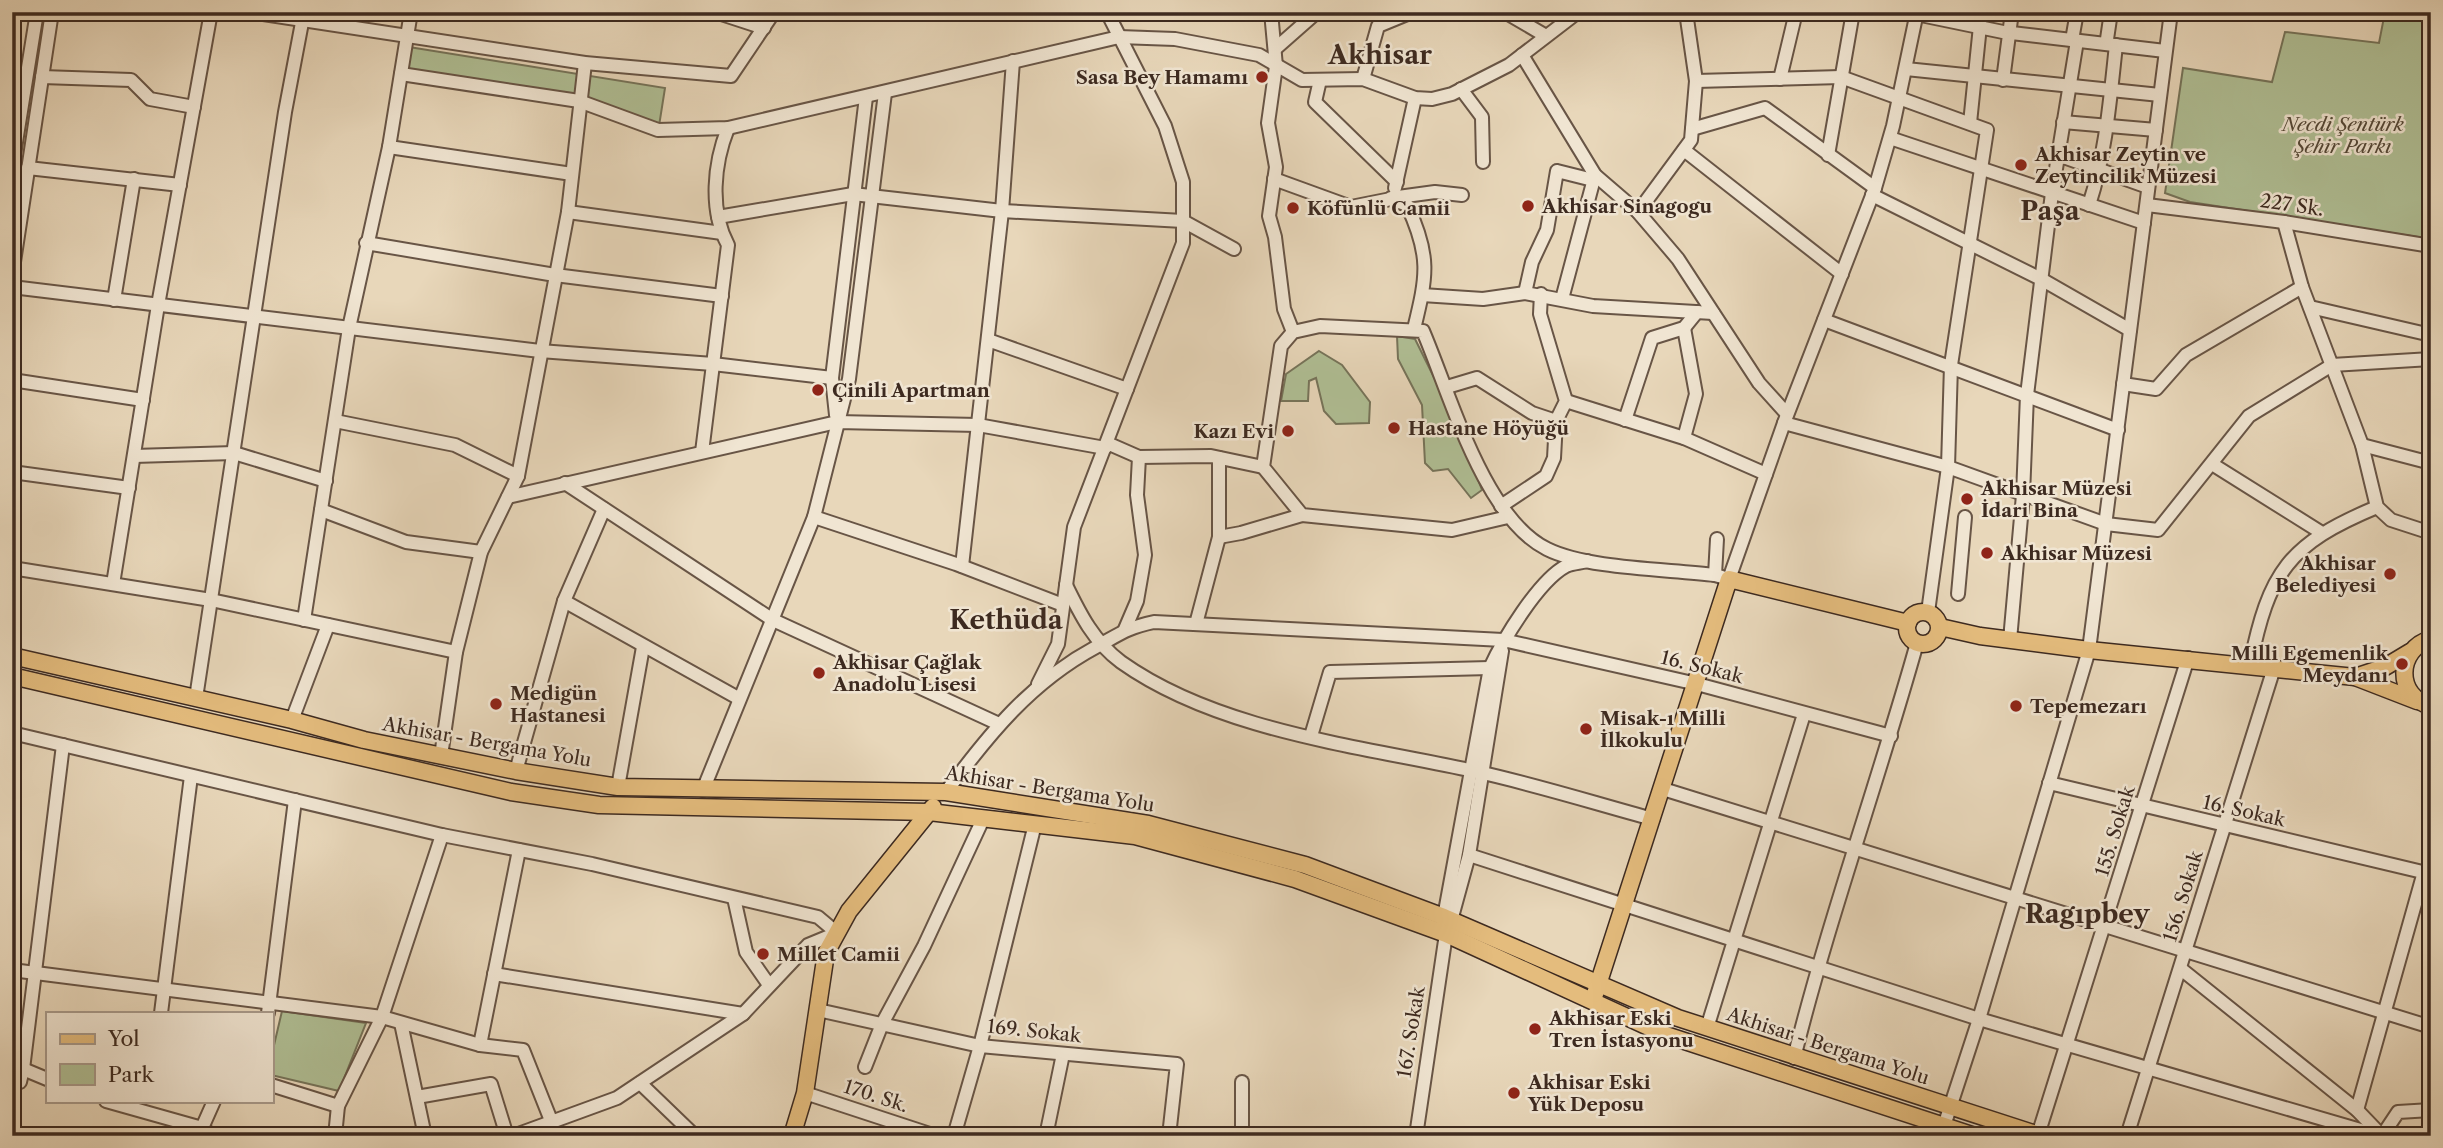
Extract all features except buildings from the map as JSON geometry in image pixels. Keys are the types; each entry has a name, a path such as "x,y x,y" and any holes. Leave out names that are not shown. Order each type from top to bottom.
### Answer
{"main road":[{"path":"1592,1001 1600,984 1697,684 1722,577 1908,623"},
{"path":"1918,612 1928,612 1937,618 1940,627 1938,636 1931,643 1917,643 1908,632 1908,623 1918,612"},
{"path":"1940,627 2010,640 2090,650 2355,677 2424,704"},
{"path":"2355,677 2385,667 2431,639"},
{"path":"2410,652 2403,673 2405,683 2424,704"},
{"name":"Akhisar - Bergama Yolu","path":"12,656 292,720 364,740 516,771 618,787 946,792 1148,824 1305,865 1707,1028 2040,1135"},
{"name":"Akhisar - Bergama Yolu","path":"12,676 523,794 599,805 929,812 1135,836 1447,924 1592,1001 1666,1035 1975,1136"},
{"path":"792,1136 805,1094 826,953 849,911 946,792"}],"street":[{"path":"12,167 18,100 37,12"},
{"path":"12,275 52,12"},
{"path":"113,584 158,305 211,12"},
{"path":"250,12 303,16 585,63 731,76 774,12"},
{"path":"304,620 349,328 389,147 411,12"},
{"path":"715,12 764,28"},
{"path":"1038,684 1058,644 1074,527 1183,243 1183,182 1165,126 1107,12"},
{"path":"1271,12 1276,66 1268,123 1276,167 1269,216 1275,237 1284,309 1293,332"},
{"path":"1275,49 1317,12"},
{"path":"1363,79 1377,26 1412,12"},
{"path":"1505,12 1546,36"},
{"path":"401,74 579,101 658,130 728,128 1119,37 1174,39 1259,55 1303,79 1363,79 1415,99 1432,99 1461,89 1522,55 1578,12"},
{"path":"1638,212 1691,140 1696,81 1685,12"},
{"path":"1780,79 1796,12"},
{"path":"1828,155 1853,12"},
{"path":"2003,80 2012,12"},
{"path":"2010,640 2023,495 2026,395 2077,12"},
{"path":"2090,205 2101,170 2108,126 2111,12"},
{"path":"1944,1126 2090,650 2171,12"},
{"path":"1722,577 1766,474 1874,192 1900,97 1916,13 1979,19 2009,33 2111,42 2165,51"},
{"path":"196,698 303,16"},
{"path":"1970,123 1979,19"},
{"path":"1522,55 1594,177 1638,212 1678,259 1759,383 1786,419 1948,467 2106,524 2158,530 2249,416 2332,365 2431,359"},
{"path":"962,566 1002,211 1013,61"},
{"path":"441,756 456,652 481,552 518,475 568,212 585,63"},
{"path":"1906,69 2160,96"},
{"path":"42,77 131,80 150,99 194,107"},
{"path":"1696,81 1841,77 1987,130 1972,244 1951,365 1948,467 1928,612"},
{"path":"1320,80 1315,102 1397,182"},
{"path":"1461,89 1482,117 1483,162"},
{"path":"703,790 738,698 814,517 849,379 885,93"},
{"path":"837,422 832,378 866,97"},
{"path":"1391,198 1415,99"},
{"path":"18,100 38,104"},
{"path":"1692,129 1765,108 1874,192 2041,279 2130,330"},
{"path":"2063,122 2155,130"},
{"path":"702,452 728,245 718,217 716,157 728,128"},
{"path":"1890,138 2144,223"},
{"path":"389,147 572,174"},
{"path":"1684,150 1842,274"},
{"path":"2058,155 2148,187"},
{"path":"28,168 180,184"},
{"path":"1525,293 1532,262 1547,230 1557,171 1594,177"},
{"path":"1562,299 1594,177"},
{"path":"114,300 134,179"},
{"path":"1274,179 1351,207 1435,192 1462,195"},
{"path":"718,217 853,194 1002,211 1183,221 1234,249"},
{"path":"1391,198 1406,205 1423,239 1426,268 1414,330"},
{"name":"227 Sk.","path":"2147,205 2284,222 2431,246"},
{"path":"568,212 722,233"},
{"path":"2284,222 2302,287 2362,444 2378,507 2391,520 2431,533"},
{"path":"366,243 555,275 722,296"},
{"path":"12,287 540,351 713,364 832,378"},
{"path":"2123,384 2156,389 2186,355 2302,287"},
{"path":"1422,295 1464,299 1525,293 1593,306 1713,313"},
{"path":"1501,506 1546,476 1554,458 1556,421 1566,401 1540,314 1541,294"},
{"path":"2310,307 2431,335"},
{"path":"1625,420 1652,338 1684,328 1698,312"},
{"path":"1824,320 1951,365 2118,430"},
{"path":"1264,467 1281,346 1293,332 1320,326 1423,331 1482,475 1508,517 1547,549 1588,561 1722,577"},
{"path":"1684,328 1696,394 1684,438"},
{"path":"988,340 1127,389"},
{"path":"1447,387 1477,378 1532,413 1556,421"},
{"path":"12,380 143,400"},
{"path":"1566,401 1684,438 1766,474"},
{"path":"335,421 455,444 518,475"},
{"path":"508,497 837,422 978,425 1106,445 1139,457 1219,458 1264,467 1302,515"},
{"path":"2362,444 2431,463"},
{"path":"134,456 234,453 326,481"},
{"path":"946,792 999,724 1038,684 1125,629 1137,601 1145,555 1137,495 1139,457"},
{"path":"1196,624 1219,537 1219,458"},
{"path":"2212,464 2322,533"},
{"path":"12,472 129,488"},
{"path":"565,483 773,620 999,724"},
{"path":"2250,665 2260,619 2272,586 2297,553 2332,526 2378,507"},
{"path":"516,771 564,601 604,509"},
{"path":"321,510 406,542 481,552"},
{"path":"1219,537 1302,515 1452,530 1508,517"},
{"path":"814,517 962,566 1063,605"},
{"path":"1958,594 1956,553 1965,517"},
{"path":"1717,539 1722,577"},
{"path":"1447,924 1469,855 1490,668 1503,640 1534,598 1565,567 1588,561"},
{"path":"12,568 211,600 456,652"},
{"path":"1066,585 1088,630 1120,662 1191,700 1248,723 1478,772 1653,819"},
{"path":"564,601 738,698"},
{"name":"16. Sokak","path":"1125,629 1154,622 1503,640 1697,684 1891,736"},
{"path":"292,720 328,625"},
{"path":"1447,924 1503,640"},
{"path":"1794,1058 1817,965 1891,736 1917,643"},
{"path":"618,787 643,647"},
{"name":"155. Sokak","path":"2040,1135 2066,1043 2188,658"},
{"path":"1311,737 1330,672 1490,668"},
{"name":"156. Sokak","path":"2127,1136 2274,668"},
{"path":"1707,1028 1804,714"},
{"path":"12,733 442,835 818,918 837,933"},
{"path":"12,1081 20,1082 23,1069 63,745"},
{"path":"160,1012 191,776"},
{"name":"16. Sokak","path":"2049,783 2427,873"},
{"path":"1663,789 2431,1027"},
{"path":"265,1005 295,800"},
{"path":"865,1067 882,1024 924,946 984,817"},
{"path":"954,1136 981,1046 1035,824"},
{"path":"335,1136 338,1106 382,1017 442,835"},
{"path":"481,1045 519,850"},
{"path":"1469,855 1734,938 1979,1019 2382,1136"},
{"path":"2357,1110 2427,873"},
{"path":"734,898 746,952 769,985"},
{"name":"167. Sokak","path":"1416,1136 1447,924"},
{"path":"513,1136 617,1098 743,1014 808,944 837,933"},
{"path":"2181,969 2357,1110 2382,1136"},
{"path":"12,970 163,988 265,1005 382,1017 481,1045 523,1050 552,1123"},
{"path":"495,974 743,1014"},
{"name":"169. Sokak","path":"818,1010 981,1046 1177,1064 1169,1136"},
{"path":"401,1023 425,1136"},
{"path":"1046,1136 1063,1054"},
{"path":"23,1069 46,1079"},
{"path":"1242,1082 1242,1136"},
{"path":"640,1083 695,1136"},
{"path":"417,1097 491,1084 507,1136"},
{"path":"273,1086 338,1106"},
{"name":"170. Sk.","path":"805,1094 936,1136"},
{"path":"114,1102 152,1107 207,1132 214,1102"},
{"path":"2382,1136 2398,1112 2431,1110"}],"green space":[{"name":"Necdi Şentürk Şehir Parkı","path":"2385,12 2431,12 2431,239 2190,202 2165,193 2183,68 2272,82 2285,32 2379,43"},
{"path":"409,47 665,88 659,126 584,98 406,70"},
{"path":"1397,336 1415,339 1455,420 1482,490 1471,498 1448,469 1433,471 1425,463 1422,405 1398,359"},
{"path":"1319,351 1342,365 1370,402 1369,423 1336,424 1324,411 1316,378 1309,381 1308,401 1281,401 1286,374"},
{"path":"282,1011 366,1023 339,1091 273,1075 273,1049"}],"place":[{"name":"Sasa Bey Hamamı","path":"1262,77"},
{"name":"Akhisar Zeytin ve Zeytincilik Müzesi","path":"2021,165"},
{"name":"Akhisar Sinagogu","path":"1528,206"},
{"name":"Köfünlü Camii","path":"1293,208"},
{"name":"Çinili Apartman","path":"818,390"},
{"name":"Hastane Höyüğü","path":"1394,428"},
{"name":"Kazı Evi","path":"1288,431"},
{"name":"Akhisar Müzesi İdari Bina","path":"1967,499"},
{"name":"Akhisar Müzesi","path":"1987,553"},
{"name":"Akhisar Belediyesi","path":"2390,574"},
{"name":"Milli Egemenlik Meydanı","path":"2402,664"},
{"name":"Akhisar Çağlak Anadolu Lisesi","path":"819,673"},
{"name":"Medigün Hastanesi","path":"496,704"},
{"name":"Tepemezarı","path":"2016,706"},
{"name":"Misak-ı Milli İlkokulu","path":"1586,729"},
{"name":"Millet Camii","path":"763,954"},
{"name":"Akhisar Eski Tren İstasyonu","path":"1535,1029"},
{"name":"Akhisar Eski Yük Deposu","path":"1514,1093"}],"district":[{"name":"Akhisar","path":"1380,55"},
{"name":"Paşa","path":"2050,211"},
{"name":"Kethüda","path":"1006,620"},
{"name":"Ragıpbey","path":"2087,914"}]}
